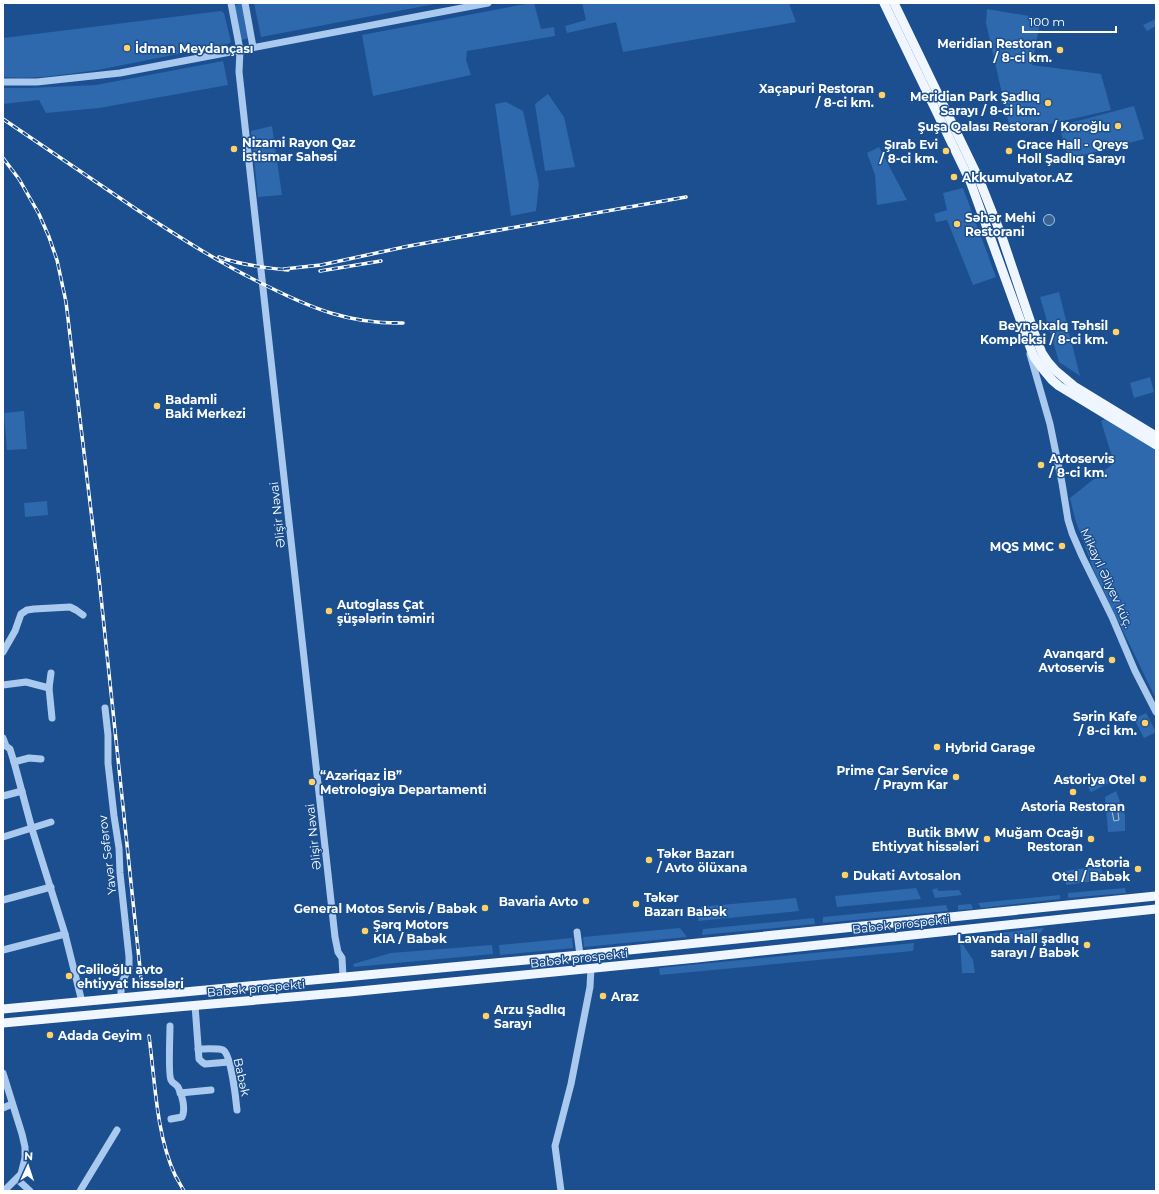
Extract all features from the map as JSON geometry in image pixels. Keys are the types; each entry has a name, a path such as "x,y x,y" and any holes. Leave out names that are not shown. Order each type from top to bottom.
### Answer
{"main road":[{"path":"884,3 970,181 1034,357 1052,380 1069,393 1156,445"},
{"path":"894,3 979,179 1002,237 1042,353 1056,371 1069,382 1156,436"},
{"name":"Babək prospekti","path":"3,1009 580,955 1156,896"},
{"name":"Babək prospekti","path":"3,1023 370,990 919,935 1156,909"},
{"path":"919,935 901,934 874,937 868,934 870,929 874,928 950,921 976,915"},
{"path":"753,952 773,947 840,940 845,939 847,936 846,933 842,931 815,933 802,932"}],"street":[{"name":"Əlişir Nəvai","path":"231,3 240,50 238,64 333,922 336,945 342,958 343,977"},
{"path":"245,3 253,47"},
{"path":"3,82 37,82 110,74 488,3"},
{"name":"Mikayıl Əliyev küç.","path":"1025,335 1050,424 1068,520 1072,533 1112,617 1135,671 1156,712"},
{"path":"1040,389 1042,353"},
{"path":"1040,389 1046,380 1052,380"},
{"path":"3,652 15,631 21,614 27,610 70,607 83,615"},
{"path":"51,673 49,688 52,718"},
{"path":"3,684 26,682 49,688"},
{"name":"Yavər Səfərov","path":"104,708 108,735 108,763 119,848 120,873 130,957 129,968 122,982 121,998"},
{"path":"4,744 10,749 14,762 32,829 65,934 82,1002"},
{"path":"14,762 29,758 41,759"},
{"path":"3,796 22,791"},
{"path":"3,837 52,822"},
{"path":"3,900 51,887"},
{"path":"577,932 580,955"},
{"path":"3,950 65,934"},
{"path":"561,1191 556,1146 571,1084 590,987 591,968"},
{"path":"195,1005 199,1059 205,1064 229,1062"},
{"path":"170,1026 171,1080 179,1088 183,1114 182,1118 171,1120"},
{"name":"Babək","path":"198,1049 222,1050 225,1052 229,1062 237,1110"},
{"path":"3,1073 25,1147 21,1174 4,1191"},
{"path":"180,1094 211,1090"},
{"path":"3,1108 12,1104"},
{"path":"80,1191 117,1130"},
{"path":"17,1179 30,1191"}],"shaded area":[{"path":"243,3 249,38 241,40 235,5"},
{"path":"254,3 440,3 261,37"},
{"path":"534,3 541,29 554,27 555,36 467,51 466,60 471,75 373,96 362,35"},
{"path":"582,3 789,3 796,22 623,52 616,22 567,33 565,26 586,20"},
{"path":"987,9 1041,18 1032,65 1101,74 1111,110 1011,133 986,23"},
{"path":"221,11 224,13 231,42 228,44 98,70 39,77 3,77 3,38"},
{"path":"1156,19 1156,26 1147,31 1143,25"},
{"path":"223,61 228,85 99,108 46,113 39,100 3,104 3,88 96,85"},
{"path":"548,94 564,117 575,167 545,171 535,104"},
{"path":"506,102 523,111 539,184 536,211 511,216 495,104"},
{"path":"1134,106 1144,139 1069,159 1059,126"},
{"path":"272,126 282,195 258,197 251,131"},
{"path":"879,147 907,200 877,205 875,175 867,153"},
{"path":"963,188 996,277 973,285 947,220 936,222 934,214 947,210 943,193"},
{"path":"1047,215 1051,215 1053,216 1053,224 1047,225 1044,222 1044,218"},
{"path":"1059,292 1080,376 1059,362 1040,297"},
{"path":"1150,377 1154,392 1134,398 1130,383"},
{"path":"24,411 27,449 7,450 4,413"},
{"path":"1105,419 1156,450 1156,699 1094,571 1075,519 1070,498 1114,463 1101,421"},
{"path":"47,501 48,515 25,517 24,503"},
{"path":"1146,713 1156,732 1144,738 1134,719"},
{"path":"1111,776 1114,781 1091,792 1088,787"},
{"path":"1116,791 1125,815 1125,831 1108,832 1105,797"},
{"path":"1117,805 1119,820 1114,821 1111,806"},
{"path":"1101,866 1103,880 1066,885 1064,871"},
{"path":"916,888 921,899 837,907 835,896"},
{"path":"937,888 938,891 959,890 962,895 935,898 932,890"},
{"path":"1125,888 1126,893 1068,898 1068,893"},
{"path":"1060,895 1060,899 981,908 978,903"},
{"path":"796,898 799,911 698,921 699,907"},
{"path":"971,904 973,909 958,910 958,905"},
{"path":"946,905 948,911 823,923 823,917"},
{"path":"814,918 815,924 702,935 703,929"},
{"path":"680,928 687,937 584,947 583,937"},
{"path":"1044,928 1038,936 978,943 972,936"},
{"path":"572,938 573,948 500,955 499,945"},
{"path":"960,940 973,960 975,973 962,973"},
{"path":"914,943 913,951 660,975 659,968"},
{"path":"492,945 493,954 354,967 353,964 391,953"}],"railway":[{"path":"3,119 136,209 200,250 250,278 300,302 332,314 366,321 403,323"},
{"path":"3,158 19,179 39,214 57,260 66,302 99,578 141,978"},
{"path":"284,269 321,265 409,246 686,197"},
{"path":"219,257 253,266 288,270"},
{"path":"320,271 381,261"},
{"path":"149,1036 160,1125 169,1159 175,1175 184,1191"}],"place":[{"name":"İdman Meydançası","path":"127,48"},
{"name":"Meridian Restoran / 8-ci km.","path":"1060,50"},
{"name":"Xaçapuri Restoran / 8-ci km.","path":"882,95"},
{"name":"Meridian Park Şadlıq Sarayı / 8-ci km.","path":"1048,103"},
{"name":"Şuşa Qalası Restoran / Koroğlu","path":"1118,126"},
{"name":"Nizami Rayon Qaz İstismar Sahəsi","path":"234,149"},
{"name":"Şırab Evi / 8-ci km.","path":"946,151"},
{"name":"Grace Hall - Qreys Holl Şadlıq Sarayı","path":"1009,151"},
{"name":"Akkumulyator.AZ","path":"954,177"},
{"name":"Səhər Mehi Restorani","path":"957,224"},
{"name":"Beynəlxalq Təhsil Kompleksi / 8-ci km.","path":"1116,332"},
{"name":"Badamli Baki Merkezi","path":"157,406"},
{"name":"Avtoservis / 8-ci km.","path":"1041,465"},
{"name":"MQS MMC","path":"1062,546"},
{"name":"Autoglass Çat şüşələrin təmiri","path":"329,611"},
{"name":"Avanqard Avtoservis","path":"1112,660"},
{"name":"Sərin Kafe / 8-ci km.","path":"1145,723"},
{"name":"Hybrid Garage","path":"937,747"},
{"name":"Prime Car Service / Praym Kar","path":"956,777"},
{"name":"Astoriya Otel","path":"1143,779"},
{"name":"“Azəriqaz İB” Metrologiya Departamenti","path":"312,782"},
{"name":"Astoria Restoran","path":"1073,792"},
{"name":"Butik BMW Ehtiyyat hissələri","path":"987,839"},
{"name":"Muğam Ocağı Restoran","path":"1091,839"},
{"name":"Təkər Bazarı / Avto ölüxana","path":"649,860"},
{"name":"Astoria Otel / Babək","path":"1138,869"},
{"name":"Dukati Avtosalon","path":"845,875"},
{"name":"Bavaria Avto","path":"586,901"},
{"name":"Təkər Bazarı Babək","path":"636,904"},
{"name":"General Motos Servis / Babək","path":"485,908"},
{"name":"Şərq Motors KIA / Babək","path":"365,931"},
{"name":"Lavanda Hall şadlıq sarayı / Babək","path":"1087,945"},
{"name":"Cəliloğlu avto ehtiyyat hissələri","path":"69,976"},
{"name":"Araz","path":"603,996"},
{"name":"Arzu Şadlıq Sarayı","path":"486,1016"},
{"name":"Adada Geyim","path":"50,1035"}]}
